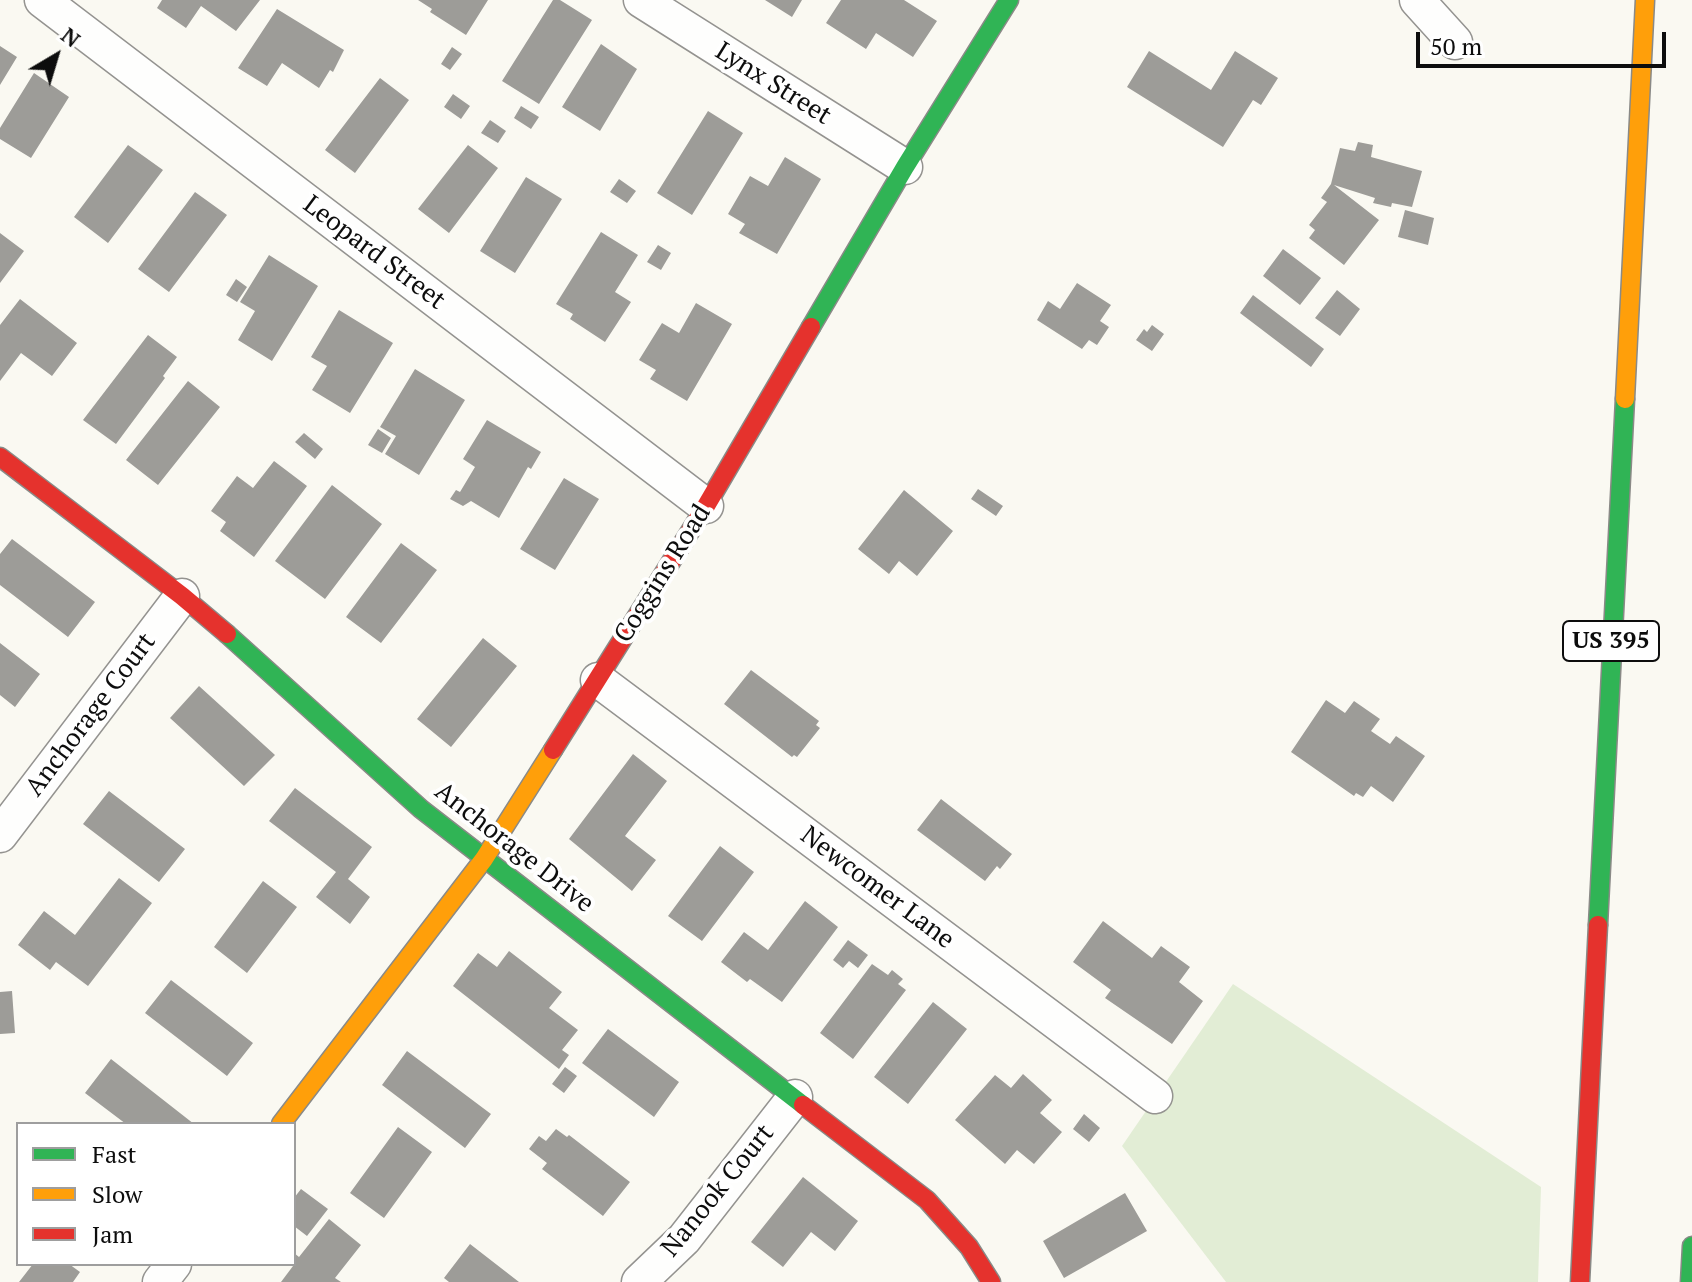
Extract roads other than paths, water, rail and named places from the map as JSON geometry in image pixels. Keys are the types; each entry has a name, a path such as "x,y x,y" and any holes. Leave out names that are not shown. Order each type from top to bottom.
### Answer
{"main road":[{"name":"Coggins Road","path":"283,1122 484,859 706,506 905,167 1009,0"},
{"name":"US 395","path":"1580,1282 1645,0"},
{"name":"Anchorage Drive","path":"0,457 182,596 256,658 421,809 927,1200 969,1247 991,1282"},
{"path":"1690,1282 1692,1246"}],"street":[{"name":"Leopard Street","path":"42,0 706,506"},
{"name":"Lynx Street","path":"641,0 905,167"},
{"path":"1417,0 1455,42"},
{"name":"Anchorage Court","path":"0,835 182,596"},
{"name":"Newcomer Lane","path":"598,680 1155,1096"},
{"name":"Nanook Court","path":"639,1282 684,1239 795,1097"},
{"path":"160,1282 172,1266"}]}
